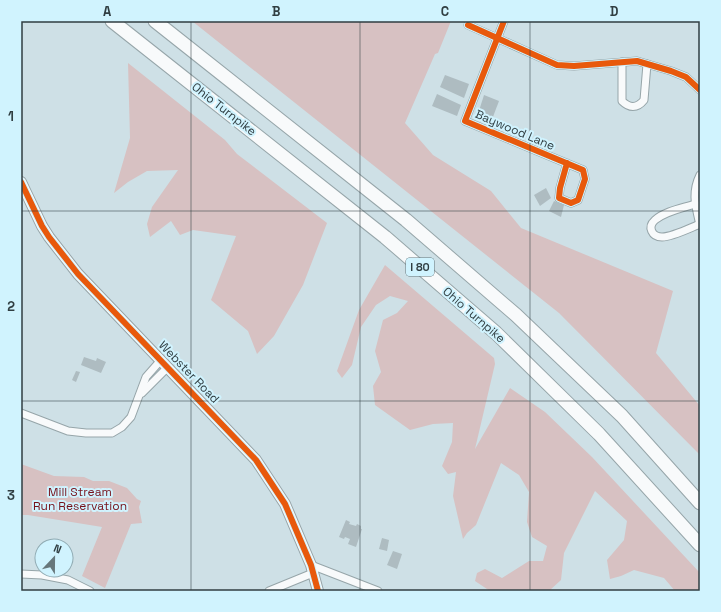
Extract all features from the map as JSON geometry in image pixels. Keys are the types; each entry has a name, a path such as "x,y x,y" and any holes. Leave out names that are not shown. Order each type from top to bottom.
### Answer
{"highway":[{"name":"Ohio Turnpike","path":"112,21 385,237 496,333 600,434 700,545"},
{"name":"I 80","path":"155,21 406,220 516,315 622,416 700,503"}],"street":[{"name":"Baywood Lane","path":"504,21 465,121 567,163 583,170 585,179 578,200 571,203 559,198 560,188 567,163"},
{"path":"468,26 557,65 574,66 636,61 670,70 686,77 700,90"},
{"path":"622,62 622,101 626,105 632,107 641,104 644,100 647,64"},
{"path":"695,204 662,216 654,221 652,225 653,235 662,238 700,224 694,193 700,175"},
{"name":"Webster Road","path":"21,182 42,226 75,270 256,460 285,504 312,569 318,591"},
{"path":"21,413 68,431 112,433 122,427 131,417 145,388 165,363"},
{"path":"269,591 312,569 378,591"},
{"path":"21,574 42,575 68,580 90,591"}],"green space":[{"path":"192,21 451,21 438,53 435,54 405,123 433,155 491,191 521,228 673,291 656,353 700,406 700,455 559,313"},
{"path":"128,63 225,140 237,154 327,223 303,285 274,336 257,354 248,331 211,300 236,236 193,230 180,235 171,221 150,237 147,224 152,207 178,170 147,171 128,182 114,193 130,138"},
{"path":"385,265 494,358 495,364 475,449 510,388 545,412 592,457 700,573 700,589 698,591 675,591 664,578 634,570 610,579 607,560 624,540 627,521 595,491 564,553 561,580 549,591 490,591 475,581 477,573 485,569 502,578 529,561 543,561 547,546 532,537 527,522 529,492 519,475 501,463 476,525 463,539 453,496 456,472 448,474 442,466 452,442 453,423 433,424 410,430 375,405 373,386 381,372 375,351 383,320 397,313 408,301 390,296 376,305 361,327 352,365 342,378 337,371 359,310"},
{"name":"Mill Stream Run Reservation","path":"21,464 54,476 84,477 93,481 109,481 127,488 137,499 141,501 139,507 142,523 131,524 105,588 82,576 102,527 21,515"}],"building":[{"path":"445,75 469,84 464,98 440,87"},
{"path":"437,94 461,105 457,116 432,106"},
{"path":"484,95 499,101 491,122 477,117"},
{"path":"546,188 551,198 540,206 534,195"},
{"path":"554,201 564,205 561,217 549,211"},
{"path":"84,357 96,361 97,358 106,362 101,373 81,365"},
{"path":"76,371 80,372 76,382 72,380"},
{"path":"346,520 350,522 349,524 356,526 357,524 361,526 362,529 356,547 348,544 350,539 339,537"},
{"path":"382,538 389,540 387,551 379,549"},
{"path":"393,551 402,554 397,569 387,565"}],"cycle path":[{"path":"504,21 465,121 583,170 585,179 578,200 571,203 559,198 560,188 567,163"},
{"path":"468,25 557,65 574,66 637,61 686,77 700,90"},
{"path":"21,182 42,226 78,274 256,460 285,504 311,565 318,591"}]}
